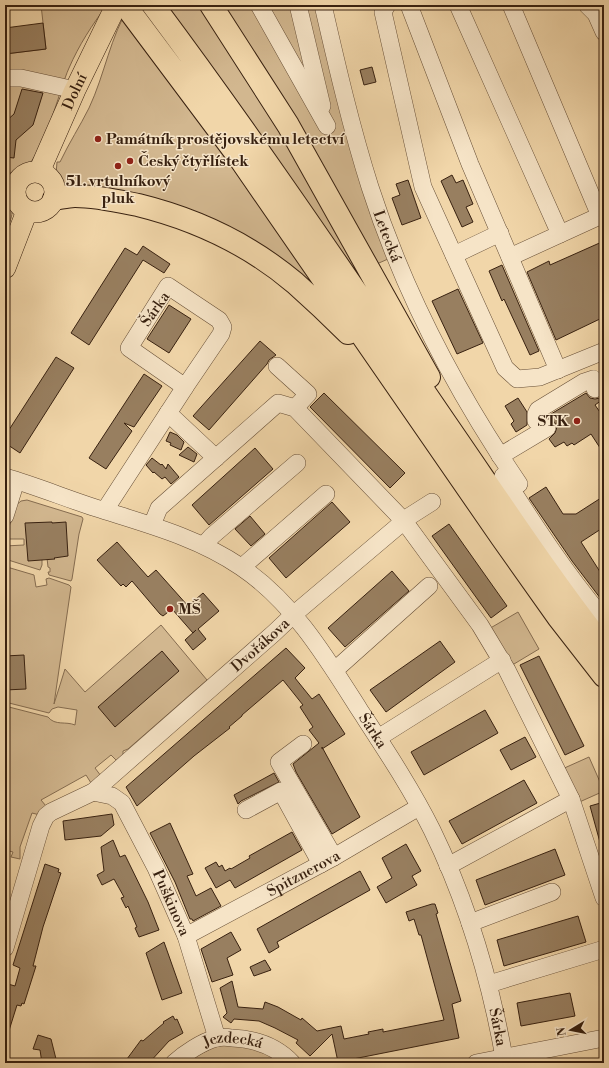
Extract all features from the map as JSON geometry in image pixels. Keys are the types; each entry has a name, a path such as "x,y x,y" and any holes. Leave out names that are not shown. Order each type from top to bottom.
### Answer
{"highway":[{"path":"153,5 254,144 521,534 577,613 604,647"},
{"path":"211,5 288,124 435,387 464,451"},
{"path":"119,8 170,65 238,156 550,605 604,676"},
{"path":"54,199 83,196 125,202 156,209 213,230 247,249 294,282 353,338 395,384"}],"main road":[{"name":"Dolní","path":"39,172 75,90 119,8"},
{"path":"34,171 39,172 48,176 54,184 54,199 52,204 43,211 27,211 17,202 14,192 10,186 24,174 34,171"},
{"path":"5,268 27,211"}],"street":[{"path":"259,5 327,126 298,5"},
{"name":"Letecká","path":"323,5 352,128 370,188 398,264 432,337 463,394 497,451"},
{"path":"387,5 383,12 423,187 504,368 517,379 540,377 604,351"},
{"path":"409,5 470,164 558,370"},
{"path":"458,5 560,234"},
{"path":"510,257 602,215 511,5"},
{"path":"587,5 596,14 604,32"},
{"path":"5,78 21,78 75,90"},
{"path":"454,255 500,233"},
{"name":"Šárka","path":"104,510 221,334 223,327 219,320 168,286 129,348 185,387"},
{"path":"277,366 308,394 295,408"},
{"path":"497,451 542,422 536,414 538,410 584,382 593,379 594,385"},
{"path":"152,525 159,508 278,404 295,408 404,521 480,625 502,660 553,760 571,799 604,898"},
{"path":"168,414 216,458"},
{"path":"497,451 519,484"},
{"path":"497,451 502,475 506,482 535,526 588,599 603,616"},
{"path":"204,545 212,536 297,463"},
{"path":"5,516 11,479"},
{"name":"Šárka","path":"11,479 152,525 204,545 242,567 262,583 293,615 315,641 378,738 419,807 448,866 470,923 489,984 504,1060"},
{"path":"242,567 326,494"},
{"name":"Dvořákova","path":"5,948 43,821 46,816 51,812 93,792 274,634 293,615 404,521 432,502"},
{"path":"335,670 429,586"},
{"path":"378,738 502,660"},
{"path":"303,744 279,762 327,860"},
{"path":"246,810 281,790 327,860"},
{"name":"Puškinova","path":"93,792 112,796 122,803 156,868 186,936 216,1038"},
{"path":"448,866 571,799"},
{"name":"Spitznerova","path":"186,936 327,860 419,807"},
{"path":"470,923 552,892"},
{"path":"489,984 604,949"},
{"name":"Jezdecká","path":"174,1063 197,1047 216,1038 239,1038 260,1042 282,1053 292,1063"},
{"path":"476,1063 504,1060 604,1038"}],"shaded area":[{"path":"41,5 107,5 86,35 77,51 65,78 43,140 36,154 28,165 20,171 15,173 5,173 5,54 46,49"},
{"path":"130,5 315,5 388,259 318,290 272,256 62,190 56,174 57,162 60,162 89,108 95,95 117,30"},
{"path":"5,196 11,203 12,212 8,226 5,229"},
{"path":"27,500 82,517 83,519 71,581 49,575 48,572 50,572 50,568 48,567 47,558 42,559 40,570 5,559 5,546 24,545 24,539 5,539 16,505 21,501"},
{"path":"5,564 7,567 34,575 36,587 47,585 46,579 49,578 71,587 54,704 65,669 85,692 161,625 207,680 128,749 123,751 123,758 117,761 111,755 95,768 101,776 91,783 86,775 41,800 46,806 40,815 32,813 20,847 20,859 11,857 13,852 5,850 5,706 48,717 57,722 75,725 77,710 58,707 52,709 49,713 5,702"},
{"path":"518,612 539,649 509,667 487,630"},
{"path":"589,757 604,791 575,804 560,770"},
{"path":"218,1045 256,1047 284,1063 183,1063"}],"building":[{"path":"43,23 46,49 5,54 5,28"},
{"path":"372,67 376,82 364,85 360,70"},
{"path":"22,89 43,93 33,125 16,140 14,158 5,157 5,122 14,114"},
{"path":"452,175 456,183 463,180 473,204 466,207 473,222 462,227 441,181"},
{"path":"408,180 421,218 402,225 392,198 400,195 396,184"},
{"path":"604,241 604,317 556,340 527,272 549,261 550,265"},
{"path":"143,246 170,264 164,273 143,260 89,345 71,333 125,248 137,255"},
{"path":"502,265 539,351 530,355 504,299 502,301 489,271"},
{"path":"458,289 483,343 457,354 432,301"},
{"path":"169,305 191,319 169,353 147,339"},
{"path":"260,341 276,355 269,360 209,430 193,416"},
{"path":"56,357 74,368 20,453 5,443 5,436"},
{"path":"144,374 162,386 134,427 124,423 132,431 106,469 89,458"},
{"path":"324,393 405,473 390,488 310,407"},
{"name":"STK","path":"586,393 590,398 600,398 602,400 595,405 604,418 604,454 591,434 574,445 572,443 567,446 564,442 555,447 549,439 555,433 557,427 552,419 546,417"},
{"path":"518,398 527,412 527,425 516,432 511,424 514,421 505,406"},
{"path":"170,432 177,435 184,442 181,450 170,445 171,443 166,441"},
{"path":"188,447 197,454 194,462 179,455"},
{"path":"255,448 273,469 209,525 192,505"},
{"path":"152,458 161,465 162,464 166,469 168,464 179,477 171,484 165,477 162,479 154,472 153,473 146,465"},
{"path":"546,487 563,514 576,514 604,496 604,527 581,542 604,578 604,603 572,561 529,498"},
{"path":"332,502 350,522 286,578 269,558"},
{"path":"250,516 265,534 251,546 235,529"},
{"path":"66,522 68,556 54,558 55,559 28,561 25,523"},
{"path":"449,524 507,606 491,618 432,536"},
{"path":"117,542 148,577 156,570 188,606 203,593 219,611 198,629 206,639 193,650 185,640 193,633 172,609 163,616 132,581 126,587 123,584 121,586 97,560"},
{"path":"392,571 409,591 345,647 328,628"},
{"path":"440,641 455,662 386,712 370,690"},
{"path":"286,648 305,668 295,678 312,699 319,694 345,734 323,748 360,817 332,834 296,772 293,764 319,743 309,730 313,727 300,707 303,705 283,680 242,715 229,727 230,728 194,756 137,806 126,787"},
{"path":"162,651 179,671 115,727 98,707"},
{"path":"24,655 26,689 5,690 5,656"},
{"path":"539,656 584,746 565,755 520,665"},
{"path":"485,710 498,733 424,775 411,752"},
{"path":"525,737 536,757 511,770 500,750"},
{"path":"274,773 279,782 241,801 238,804 234,795"},
{"path":"524,780 537,803 462,844 449,821"},
{"path":"604,802 604,846 601,846 590,806"},
{"path":"112,814 114,825 101,836 65,840 63,821"},
{"path":"170,823 193,874 187,876 196,896 211,888 221,906 193,921 190,919 175,882 150,833"},
{"path":"292,832 302,850 235,888 230,880 216,888 205,868 216,862 219,867 222,865 225,871 230,868 231,869 250,858 249,856"},
{"path":"113,840 120,857 125,855 148,902 159,930 139,937 135,928 137,927 128,906 126,908 121,898 124,897 114,879 102,885 97,875 104,871 101,847"},
{"path":"406,844 421,871 412,876 417,885 386,903 377,887 392,878 382,858"},
{"path":"555,849 565,875 485,905 476,880"},
{"path":"45,864 59,869 58,872 61,873 43,927 33,966 36,966 24,1004 22,1003 21,1006 17,1005 7,1037 5,1037 5,993 8,984 15,986 20,968 13,965"},
{"path":"360,871 370,890 277,942 279,947 269,953 257,929"},
{"path":"435,904 438,913 436,914 461,1001 452,1004 459,1038 338,1062 332,1034 310,1056 296,1043 298,1040 275,1028 259,1021 234,1019 231,1023 223,1017 227,1013 220,988 232,981 238,1007 263,1009 265,1002 278,1007 301,1020 302,1018 317,1031 341,1026 344,1039 369,1034 368,1032 383,1029 383,1032 444,1020 421,935 419,935 414,919 409,921 406,912"},
{"path":"578,916 586,942 504,966 497,940"},
{"path":"231,932 241,950 227,958 233,975 212,982 201,949"},
{"path":"164,942 182,993 162,1000 146,953"},
{"path":"265,960 271,970 254,976 250,967"},
{"path":"570,993 575,1016 521,1026 517,1003"},
{"path":"173,1016 175,1020 177,1019 183,1033 169,1041 149,1063 124,1063 141,1040 143,1041 164,1023 163,1022"},
{"path":"38,1035 51,1039 57,1063 42,1063 40,1050 33,1049"}],"place":[{"name":"Památník prostějovskému letectví","path":"98,139"},
{"name":"Český čtyřlístek","path":"130,161"},
{"name":"51. vrtulníkový pluk","path":"118,166"},
{"name":"STK","path":"577,421"},
{"name":"MŠ","path":"170,609"}]}
